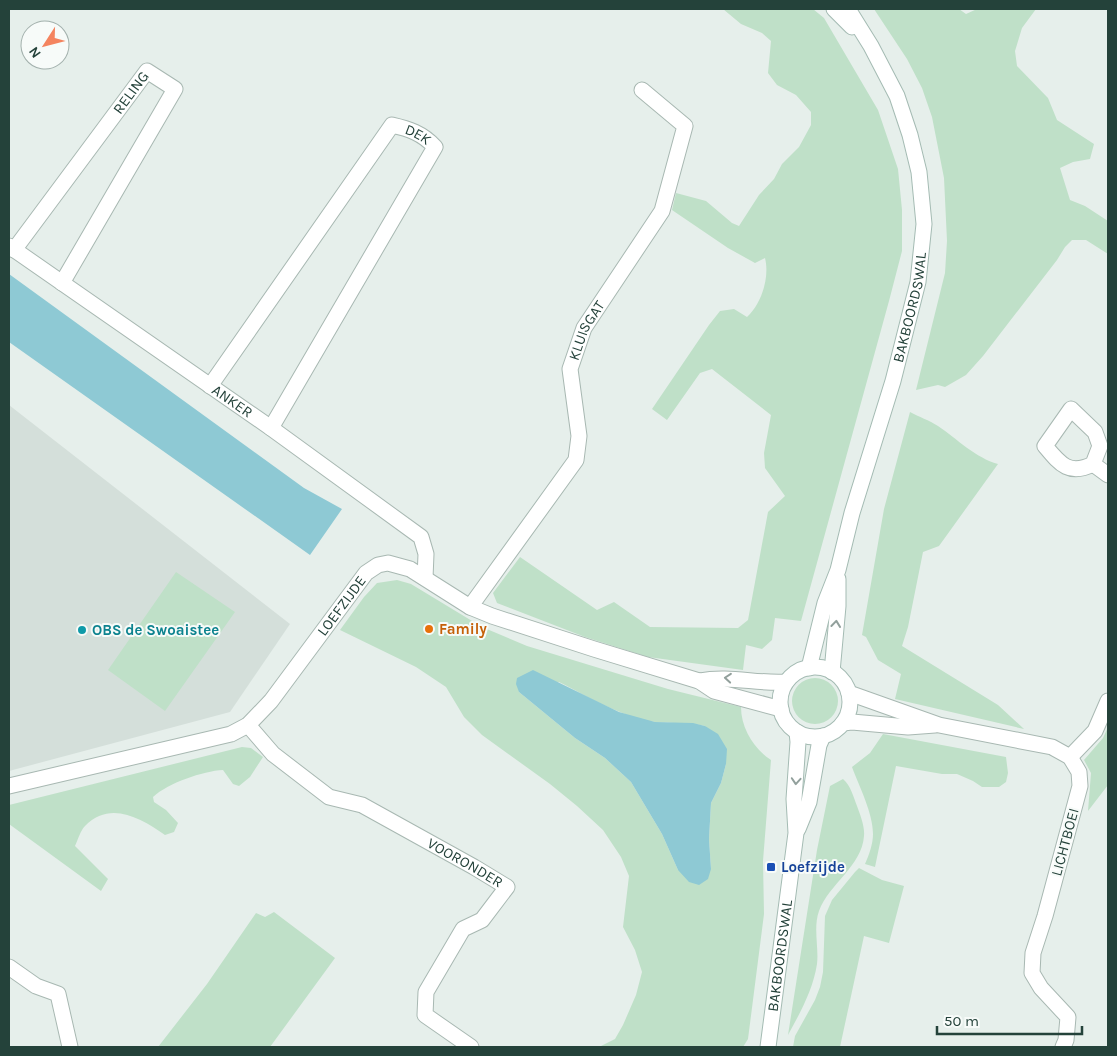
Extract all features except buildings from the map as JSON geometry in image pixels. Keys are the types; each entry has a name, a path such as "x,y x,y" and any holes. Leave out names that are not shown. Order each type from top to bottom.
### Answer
{"street":[{"name":"BAKBOORDSWAL","path":"834,9 871,46"},
{"name":"BAKBOORDSWAL","path":"809,668 825,603 838,570 852,512 893,381 918,282 924,224 919,172 910,135 897,96 871,46 848,9"},
{"name":"RELING","path":"11,248 147,71 175,89 62,283"},
{"name":"KLUISGAT","path":"470,607 576,460 579,436 570,369 584,328 662,211 685,126 642,90"},
{"name":"DEK","path":"210,386 392,125 414,130 428,139 435,147 271,428"},
{"name":"ANKER","path":"11,248 271,428 421,537 426,554 425,578"},
{"path":"1093,464 1108,475"},
{"name":"LOEFZIJDE","path":"9,786 231,734 248,725 271,701 366,573 378,565 388,563 410,569 470,607 492,616 594,650 699,681 714,691 781,709"},
{"name":"BAKBOORDSWAL","path":"832,672 838,606 838,570"},
{"path":"809,668 821,668 832,672 844,682 849,693 850,709 843,723 836,731 823,736 812,738 797,732 787,724 781,709 780,697 786,682 798,672 809,668"},
{"name":"LOEFZIJDE","path":"699,681 716,677 786,682"},
{"path":"849,693 939,725 1052,746 1070,757 1095,731 1108,701"},
{"path":"843,723 852,722 908,727 939,725"},
{"name":"VOORONDER","path":"248,725 273,754 329,798 362,804 506,887 482,920 463,929 426,992 426,1015 471,1047"},
{"name":"BAKBOORDSWAL","path":"768,1047 796,833 794,799 797,732"},
{"name":"BAKBOORDSWAL","path":"796,833 809,802 819,745 823,736"},
{"name":"LICHTBOEI","path":"1063,1047 1066,1040 1068,1017 1041,988 1032,973 1033,952 1045,916 1080,786 1078,772 1070,757"},
{"path":"9,967 36,986 58,994 70,1047"}],"shaded area":[{"path":"9,405 290,624 230,712 9,771"}],"green space":[{"path":"723,9 813,9 824,18 878,110 898,169 902,210 902,251 801,621 775,618 772,640 762,649 746,645 743,670 648,657 585,637 497,603 493,593 520,557 597,610 614,602 650,627 738,628 748,620 768,512 785,496 765,468 764,453 771,415 712,369 700,373 667,420 652,409 720,311 734,309 747,317 752,312 763,290 766,274 765,258 755,263 728,248 672,210 676,193 706,201 732,223 739,226 759,195 774,179 782,164 799,147 811,125 811,112 796,95 777,85 768,73 771,41 762,33 741,24"},
{"path":"874,9 959,9 966,14 977,9 1036,9 1022,28 1015,51 1017,66 1048,98 1057,120 1094,144 1090,159 1073,162 1060,168 1070,200 1085,206 1108,221 1108,254 1086,240 1072,240 983,356 966,375 945,387 938,385 916,390 945,273 947,241 944,178 932,117 922,88 907,59"},
{"path":"910,412 938,426 967,448 998,464 939,546 923,552 908,627 902,646 998,705 1024,729 895,699 901,674 878,660 866,637 862,635 884,509"},
{"path":"176,572 235,612 165,711 108,670"},
{"path":"397,580 411,584 482,627 527,646 668,689 741,707 746,730 759,750 771,760 763,861 764,914 748,1039 743,1047 599,1047 615,1039 636,995 642,972 635,950 623,927 629,876 621,857 603,830 577,806 482,735 464,717 446,687 416,667 340,630 364,597 377,583","holes":["559,682 630,716 655,722 705,726 726,764 721,783 711,803 709,839 711,869 678,870 662,834 631,782 605,758 575,738 519,692"]},
{"path":"810,678 820,678 834,688 838,701 834,714 828,720 820,724 810,724 796,714 792,706 792,696 802,682"},
{"path":"1108,727 1108,785 1088,811 1091,773 1084,760 1103,738"},
{"path":"883,734 1006,757 1008,773 1006,782 999,787 982,787 957,774 942,774 896,766 875,867 865,864 872,842 872,826 868,809 852,767 870,753"},
{"path":"242,747 251,748 263,757 250,777 239,786 233,784 223,770 215,771 196,775 176,783 153,797 154,802 166,810 178,823 174,832 165,835 136,818 115,813 95,818 85,826 75,846 108,879 101,891 9,824 9,805"},
{"path":"843,779 852,791 862,821 864,836 862,847 852,866 830,892 819,911 816,924 817,964 815,974 805,1001 788,1035 817,850 830,786"},
{"path":"859,868 882,880 904,886 889,943 864,936 840,1047 793,1047 795,1036 820,987 823,972 825,916 832,900"},
{"path":"274,912 335,958 270,1047 158,1047 207,984 256,913 265,917"}],"water":[{"path":"9,274 304,488 342,509 310,555 9,342"},
{"path":"533,670 619,712 655,722 693,723 705,726 718,734 727,749 726,764 721,783 711,803 709,839 711,869 708,879 699,885 689,882 678,870 662,834 631,782 605,758 575,738 519,692 516,684 517,678"}],"place":[{"name":"Family","path":"429,629"},
{"name":"OBS de Swoaistee","path":"82,630"},
{"name":"Loefzijde","path":"771,867"}]}
